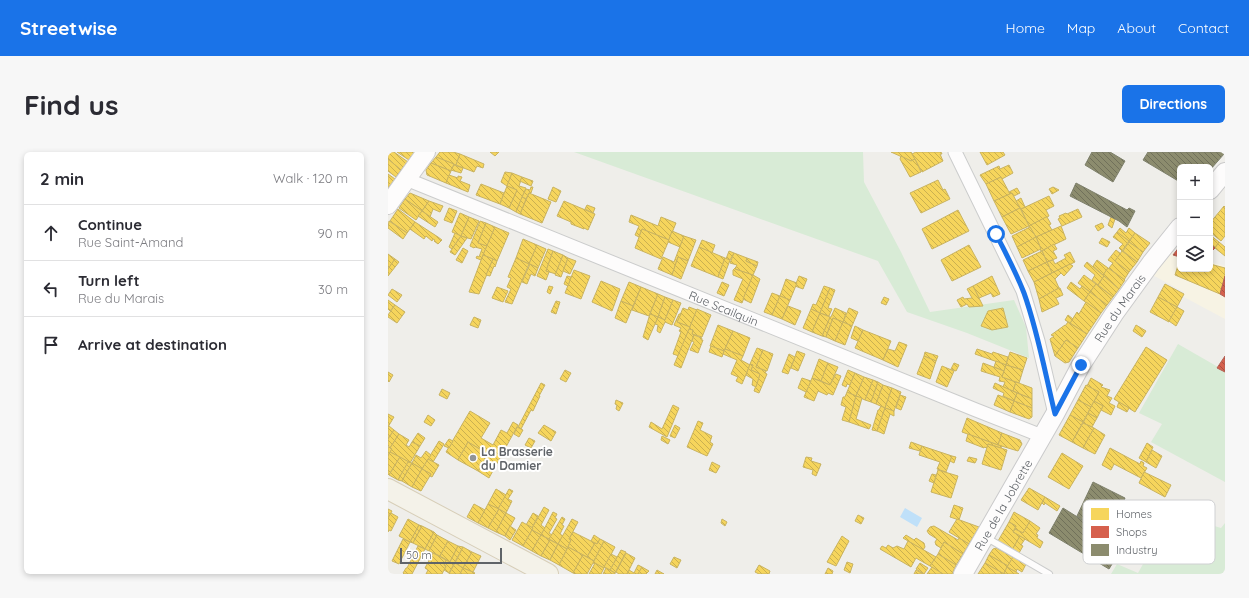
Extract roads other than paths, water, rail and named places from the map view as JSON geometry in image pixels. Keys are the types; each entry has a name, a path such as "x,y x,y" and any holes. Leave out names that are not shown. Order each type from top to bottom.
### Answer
{"main road":[{"path":"388,489 548,574"}],"street":[{"path":"388,204 426,152"},
{"path":"955,152 1023,290 1038,340 1055,414"},
{"path":"1213,186 1225,172"},
{"name":"Rue Scailquin","path":"406,179 1042,436"},
{"name":"Rue du Marais","path":"1042,436 1081,365 1114,314 1148,267 1177,231"},
{"name":"Rue de la Jobrette","path":"963,574 1042,436"}],"lane":[{"path":"985,537 1049,574"}],"water":[{"path":"905,508 922,518 917,527 900,517"}],"place":[{"name":"La Brasserie du Damier","path":"473,458"}]}
